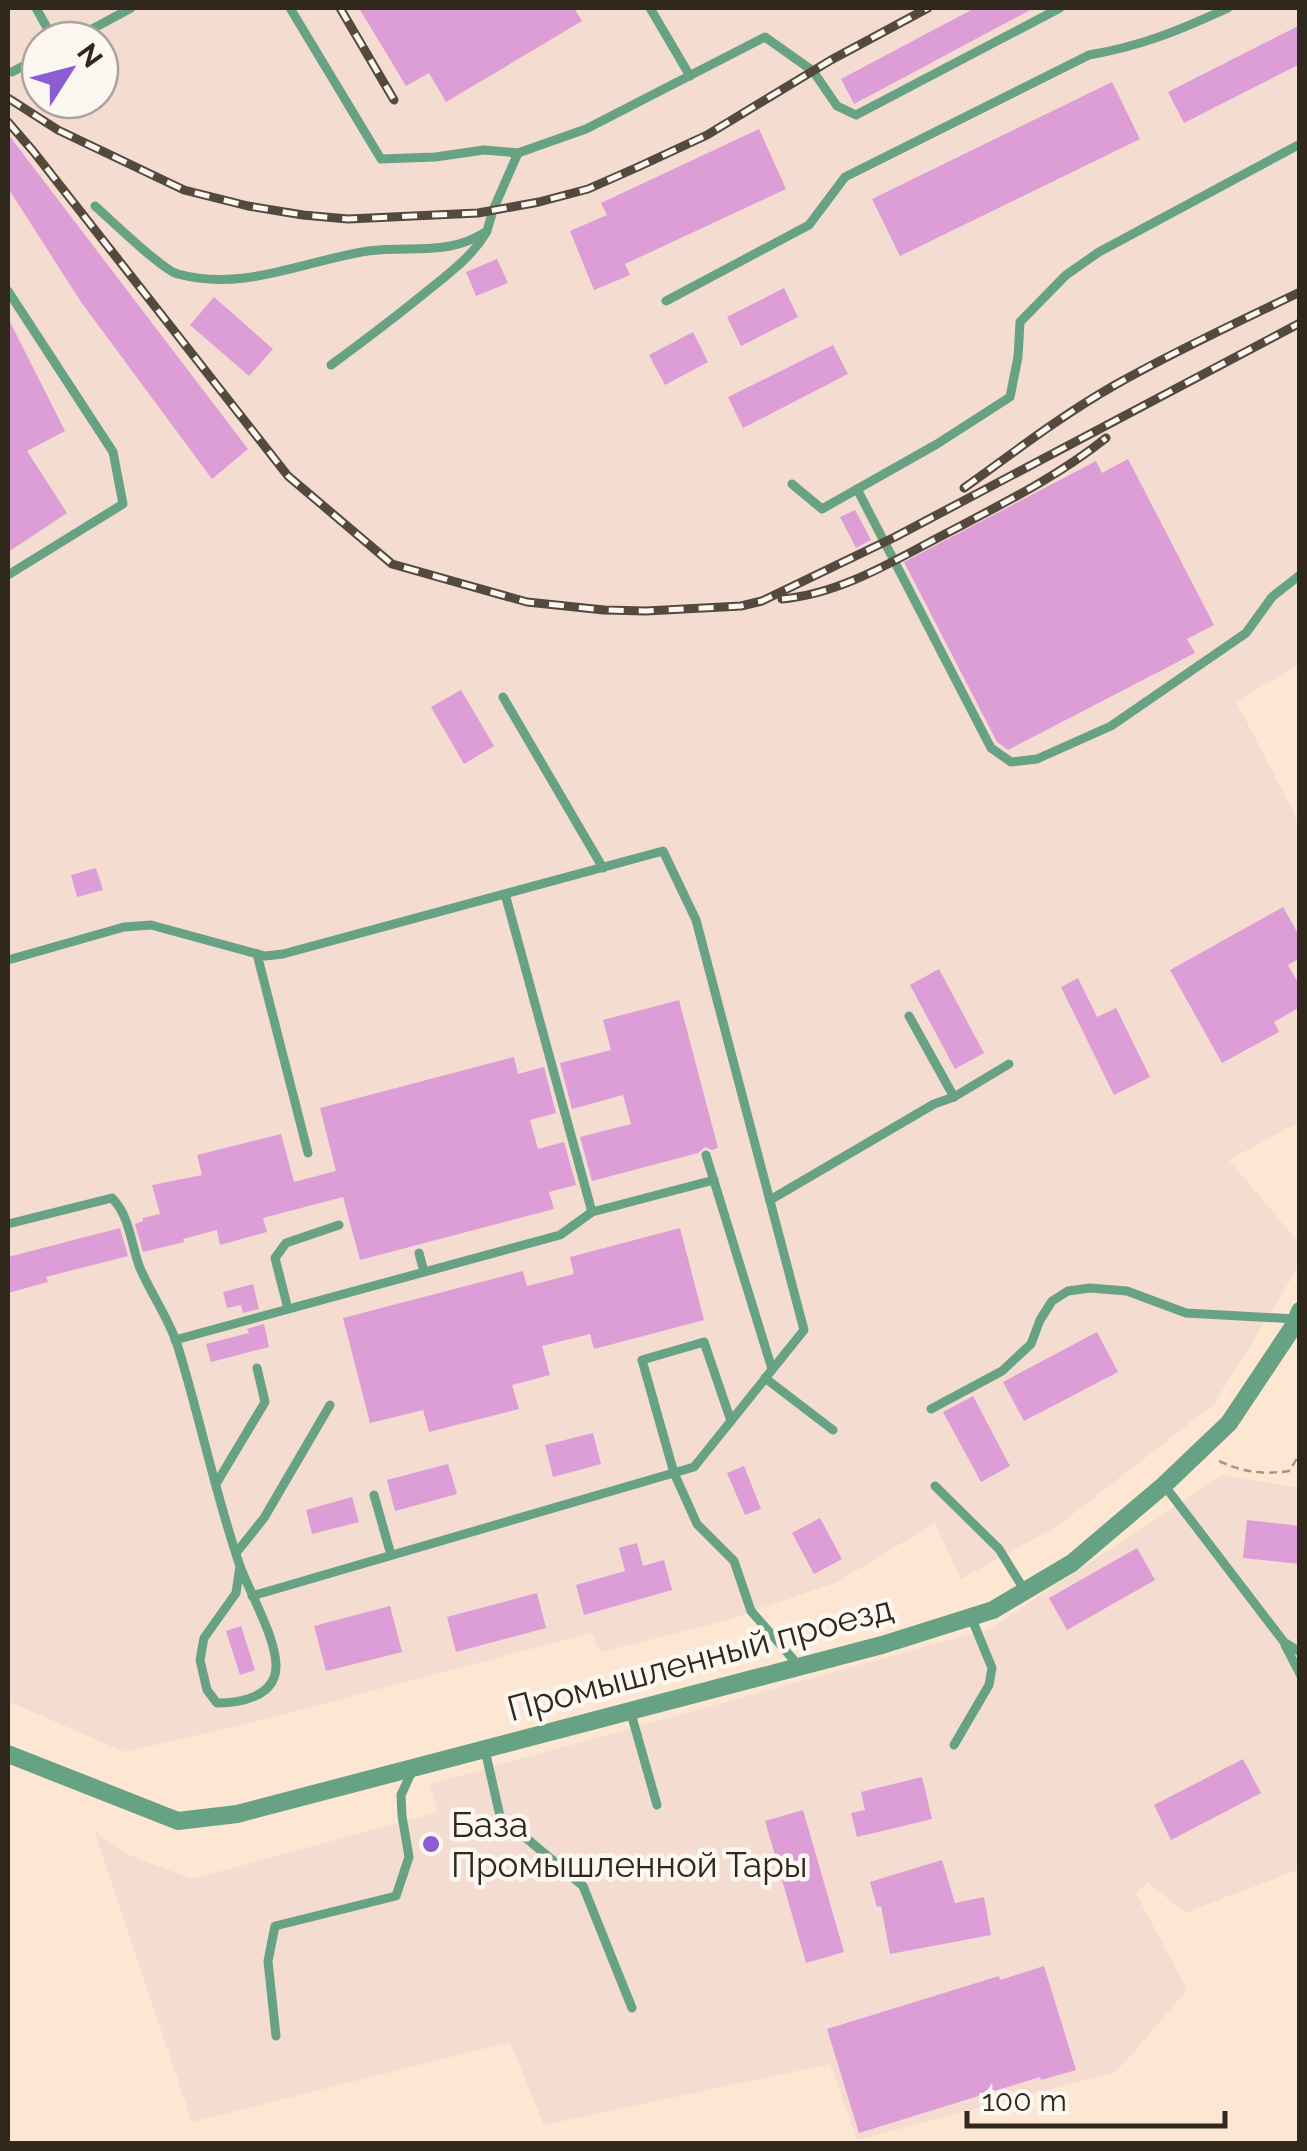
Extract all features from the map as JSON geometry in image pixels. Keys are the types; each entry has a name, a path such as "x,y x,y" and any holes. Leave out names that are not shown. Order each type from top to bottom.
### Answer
{"street":[{"name":"Промышленный проезд","path":"8,1754 178,1821 237,1814 882,1645 993,1610 1072,1563 1164,1485 1229,1423 1298,1315"}],"lane":[{"path":"109,20 131,8"},
{"path":"290,8 381,159 435,158 484,150 518,153 586,129 765,37 813,71 836,106 856,115 1060,8"},
{"path":"650,8 690,76"},
{"path":"666,301 809,225 845,178 1089,55 1172,34 1228,8"},
{"path":"12,72 20,68"},
{"path":"792,484 822,509 937,444 1010,396 1020,322 1066,275 1099,252 1300,144"},
{"path":"331,365 386,326 475,251 518,153"},
{"path":"95,206 173,274 216,281 256,278 374,250 441,248 470,242 487,230"},
{"path":"8,291 113,452 122,504 8,574"},
{"path":"857,490 991,748 1011,762 1036,759 1110,726 1246,633 1272,597 1300,575"},
{"path":"503,697 603,868"},
{"path":"8,960 124,927 151,925 265,956 283,954 663,852 696,920 804,1330 694,1467 252,1596"},
{"path":"505,894 592,1212"},
{"path":"257,954 308,1153"},
{"path":"909,1016 954,1097"},
{"path":"770,1200 1009,1064"},
{"path":"706,1155 769,1374 834,1430"},
{"path":"175,1340 560,1235 592,1212 714,1180"},
{"path":"8,1224 112,1198 122,1208 141,1269 175,1340 240,1566 276,1665 274,1679 260,1694 238,1703 218,1703 207,1690 200,1660 204,1638 236,1593 240,1566"},
{"path":"288,1309 275,1258 286,1244 339,1224"},
{"path":"419,1253 424,1272"},
{"path":"930,1409 1002,1371 1031,1344 1052,1301 1068,1291 1127,1291 1186,1313 1298,1315"},
{"path":"731,1422 704,1342 642,1360 674,1473 697,1524 734,1561 751,1611 798,1666"},
{"path":"216,1484 266,1402 257,1368"},
{"path":"236,1553 264,1518 330,1405"},
{"path":"1164,1485 1284,1642 1300,1674"},
{"path":"935,1486 999,1549 1025,1591"},
{"path":"374,1495 392,1555"},
{"path":"954,1745 989,1684 992,1668 971,1617"},
{"path":"1284,1642 1300,1652"},
{"path":"630,1710 656,1805"},
{"path":"484,1748 500,1816 582,1886 632,2008"},
{"path":"276,2036 268,1961 275,1926 396,1896 410,1857 401,1795 414,1767"}],"path":[{"path":"1199,1452 1240,1471 1267,1475 1289,1471 1300,1454"}],"shaded area":[{"path":"8,8 1299,8 1299,665 1236,701 1299,823 1299,1122 1229,1160 1299,1243 1299,1266 1214,1404 1059,1525 961,1579 935,1523 837,1582 728,1620 601,1652 591,1633 250,1723 124,1752 8,1701"},
{"path":"1223,1475 1299,1488 1299,1869 1185,1913 1148,1882 1136,1893 1187,1990 1116,2072 857,2140 830,2064 544,2125 510,2042 192,2122 94,1830 124,1853 192,1879 438,1812 430,1784 989,1629"}],"building":[{"path":"359,8 574,8 582,21 446,102 429,73 406,86"},
{"path":"975,8 1034,8 854,104 841,79"},
{"path":"1300,25 1300,64 1184,123 1168,92"},
{"path":"1112,82 1140,139 900,256 872,199"},
{"path":"759,129 786,189 625,264 630,275 594,290 570,231 607,215 601,203"},
{"path":"8,134 248,449 212,479 81,302 8,188"},
{"path":"497,259 508,283 476,296 466,272"},
{"path":"784,288 798,317 741,346 727,317"},
{"path":"214,297 273,349 249,376 190,325"},
{"path":"8,318 65,431 27,451 67,513 8,552"},
{"path":"693,332 708,362 665,385 649,355"},
{"path":"833,345 848,374 743,428 728,397"},
{"path":"1128,459 1214,625 1187,639 1195,653 1008,750 997,742 904,562 1096,461 1102,473"},
{"path":"855,510 871,540 856,548 840,517"},
{"path":"461,690 494,746 464,764 431,707"},
{"path":"96,868 103,890 77,897 71,875"},
{"path":"1283,907 1300,937 1300,958 1288,965 1300,986 1300,1007 1274,1022 1279,1032 1222,1063 1170,970"},
{"path":"939,969 984,1053 955,1069 910,985"},
{"path":"1078,978 1097,1017 1116,1008 1150,1077 1114,1095 1061,987"},
{"path":"679,1000 718,1148 705,1147 698,1153 592,1181 580,1137 631,1124 623,1095 572,1109 560,1063 611,1050 603,1020"},
{"path":"514,1057 518,1074 544,1067 556,1113 530,1120 538,1149 564,1142 576,1185 549,1192 554,1209 360,1260 343,1197 263,1218 267,1232 220,1245 217,1230 143,1252 135,1224 160,1214 152,1185 202,1175 197,1155 281,1134 294,1182 336,1171 320,1108"},
{"path":"120,1228 128,1256 46,1277 48,1282 8,1293 8,1257"},
{"path":"680,1228 704,1320 594,1349 590,1334 542,1346 550,1375 512,1385 519,1409 429,1432 423,1410 370,1423 343,1318 523,1271 527,1286 574,1274 570,1257"},
{"path":"253,1284 259,1309 243,1313 241,1305 227,1308 223,1292"},
{"path":"264,1324 269,1347 211,1362 206,1344 249,1333 247,1329"},
{"path":"1097,1332 1118,1372 1024,1421 1003,1382"},
{"path":"973,1396 1010,1466 981,1482 943,1412"},
{"path":"593,1433 601,1464 553,1477 545,1445"},
{"path":"448,1464 457,1494 395,1511 387,1480"},
{"path":"744,1466 761,1509 745,1515 727,1473"},
{"path":"352,1497 359,1522 312,1534 306,1510"},
{"path":"820,1518 842,1559 814,1574 792,1533"},
{"path":"1247,1520 1300,1526 1300,1564 1243,1558"},
{"path":"637,1543 643,1566 664,1560 672,1590 584,1615 576,1585 625,1571 619,1548"},
{"path":"1137,1548 1155,1580 1067,1630 1049,1598"},
{"path":"537,1593 546,1628 456,1652 447,1617"},
{"path":"390,1606 402,1652 326,1671 314,1626"},
{"path":"241,1626 255,1670 240,1675 226,1631"},
{"path":"1243,1759 1261,1793 1171,1840 1154,1805"},
{"path":"922,1777 932,1819 857,1837 851,1813 865,1810 861,1792"},
{"path":"803,1810 844,1952 806,1963 765,1821"},
{"path":"942,1860 955,1903 984,1897 991,1935 890,1954 881,1906 877,1907 870,1882"},
{"path":"1044,1966 1076,2070 1041,2080 1040,2077 859,2133 827,2029"}],"railway":[{"path":"340,8 394,100"},
{"path":"8,98 58,130 184,190 248,206 348,219 478,213 588,189 638,167 707,135 831,60 928,8"},
{"path":"8,122 288,476 392,564 527,602 646,611 741,606 762,601 895,537 1300,323"},
{"path":"964,488 1115,385 1300,292"},
{"path":"782,599 825,590 887,564 1029,489 1106,438"}],"place":[{"name":"База Промышленной Тары","path":"431,1844"}]}
